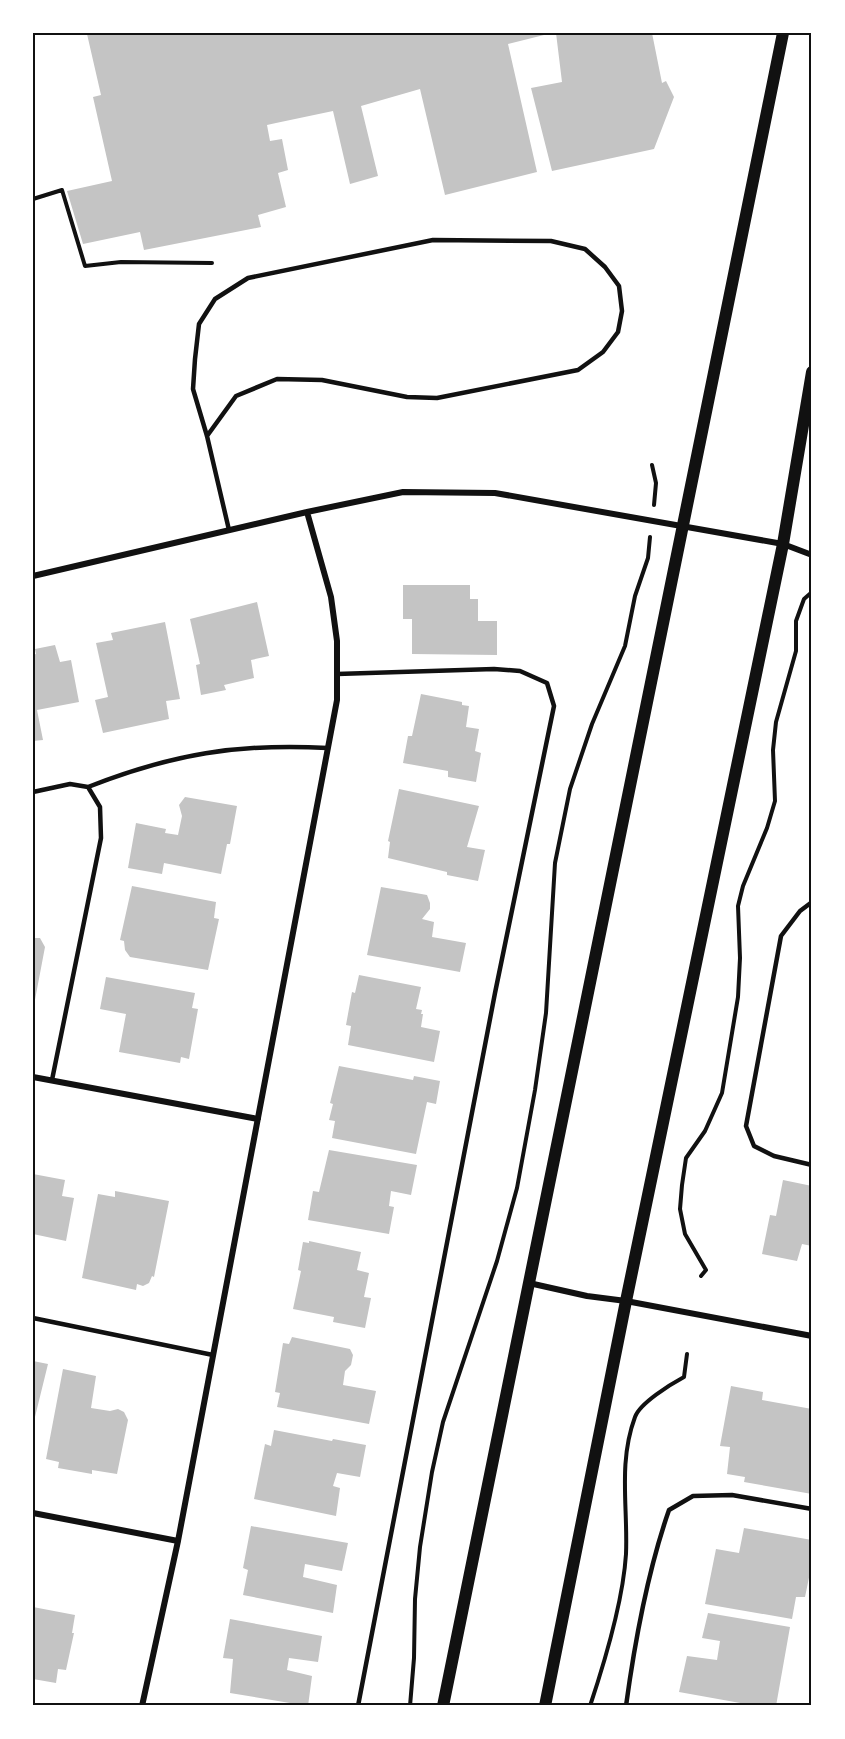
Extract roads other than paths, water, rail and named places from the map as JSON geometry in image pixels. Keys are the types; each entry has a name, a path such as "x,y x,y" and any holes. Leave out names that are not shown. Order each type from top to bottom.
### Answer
{"main road":[{"path":"443,1706 783,33"},
{"path":"545,1706 626,1301 783,544 812,372"}],"street":[{"path":"33,576 403,492 495,493 783,544 812,555"},
{"path":"142,1706 178,1541 337,700 337,641 331,597 307,512"},
{"path":"33,1077 258,1119"},
{"path":"529,1283 587,1296 626,1301 812,1336"},
{"path":"33,1513 178,1541"}],"lane":[{"path":"207,436 236,396 277,379 322,380 407,397 437,398 578,370 603,352 618,332 622,311 619,286 605,267 585,249 551,240 433,240 248,278 215,299 199,324 193,389 207,436 229,530"},
{"path":"337,674 494,669 520,671 547,683 554,706 495,993 358,1706"},
{"path":"33,792 70,784 88,787 156,763 199,753 246,747 328,748"},
{"path":"52,1080 101,838 100,807 88,787"},
{"path":"812,902 800,911 781,936 746,1126 754,1146 774,1156 812,1165"},
{"path":"33,1317 213,1355"},
{"path":"626,1706 632,1663 655,1550 669,1510 693,1496 732,1495 812,1509"}]}
